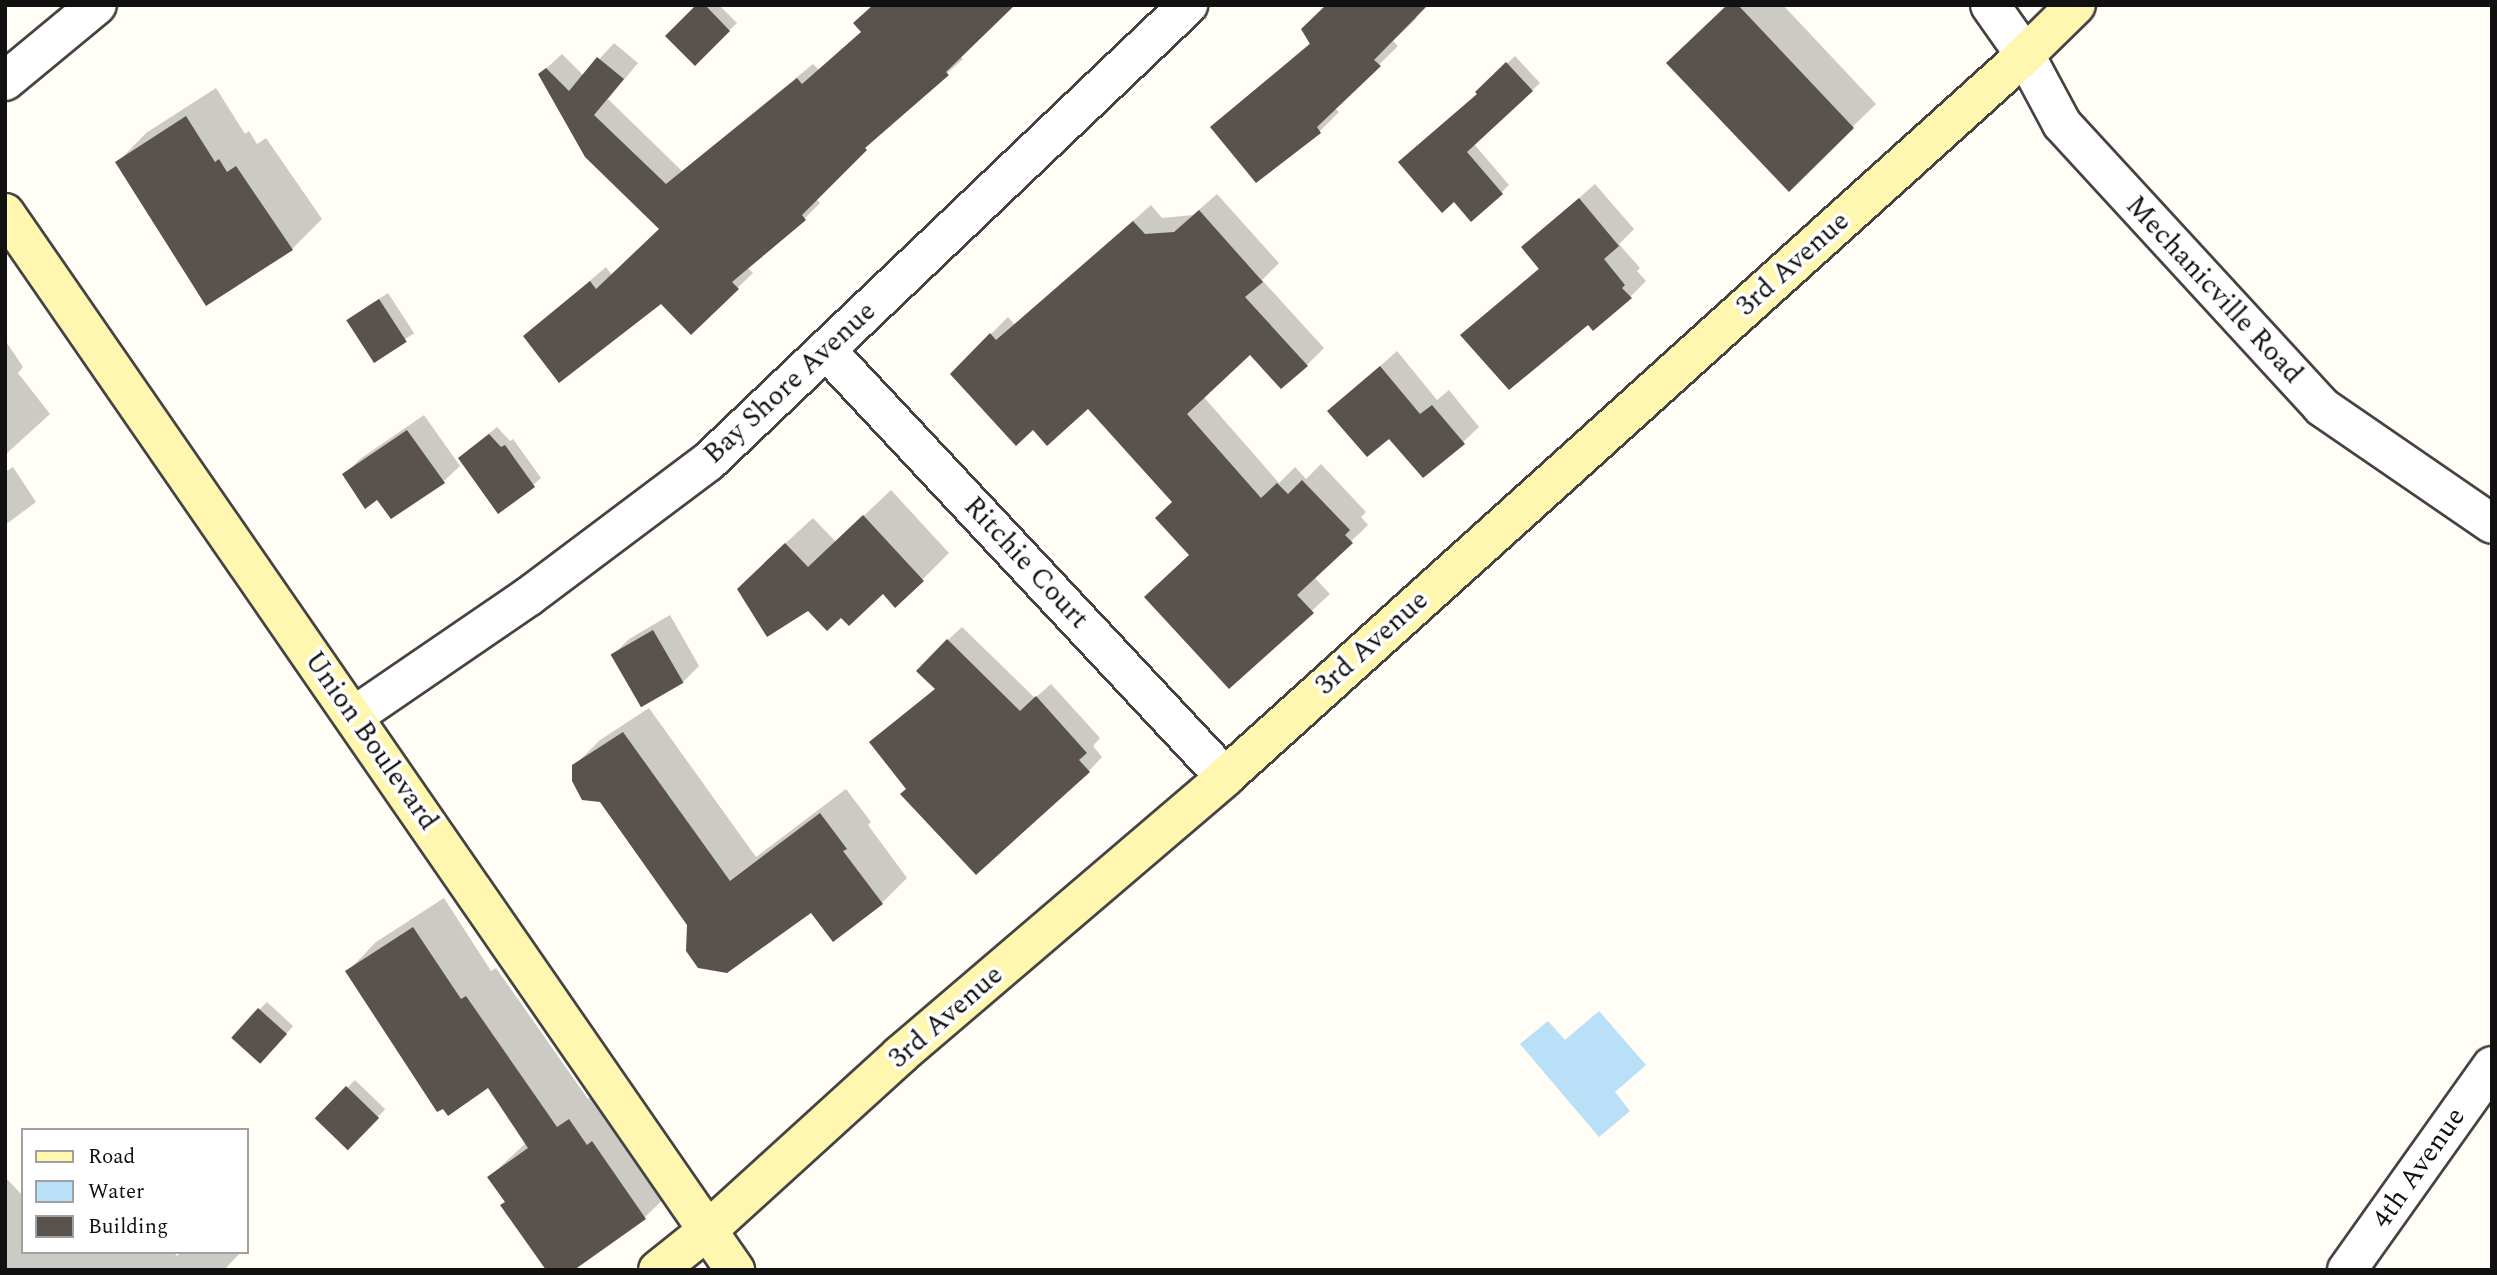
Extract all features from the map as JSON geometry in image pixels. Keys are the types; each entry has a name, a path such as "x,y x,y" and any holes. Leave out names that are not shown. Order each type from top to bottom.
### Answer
{"main road":[{"name":"3rd Avenue","path":"658,1270 708,1230 900,1055 1225,777 2025,55 2076,5"},
{"name":"Union Boulevard","path":"5,213 735,1270"}],"street":[{"path":"5,81 97,5"},
{"name":"Bay Shore Avenue","path":"354,716 528,597 708,462 1188,5"},
{"name":"Mechanicville Road","path":"1990,5 2025,55 2062,124 2322,407 2492,524"},
{"name":"Ritchie Court","path":"827,350 1225,777"},
{"name":"4th Avenue","path":"2347,1270 2492,1066"}],"water":[{"path":"1599,1011 1646,1065 1615,1092 1630,1111 1599,1137 1520,1044 1548,1021 1565,1040"}],"building":[{"path":"696,5 705,5 730,31 695,66 665,36"},
{"path":"873,5 1015,5 946,72 949,75 865,148 867,150 802,215 806,220 732,282 739,289 691,335 661,304 559,383 523,336 590,281 596,289 659,229 585,157 538,74 546,68 569,91 597,57 624,79 594,115 666,184 797,78 802,84 861,32 853,23"},
{"path":"1326,5 1428,5 1374,60 1381,66 1317,127 1321,133 1256,183 1210,127 1310,44 1301,29"},
{"path":"1727,5 1738,5 1854,128 1789,192 1666,63"},
{"path":"1506,62 1533,91 1467,152 1503,194 1471,222 1454,202 1442,213 1398,162 1477,94 1475,92"},
{"path":"186,116 215,162 219,159 227,172 236,166 293,250 206,306 115,162"},
{"path":"1579,198 1619,246 1604,259 1625,285 1622,288 1632,298 1593,331 1588,325 1509,390 1460,335 1539,269 1521,247"},
{"path":"1199,210 1263,282 1245,297 1308,366 1281,389 1250,355 1187,414 1261,498 1277,483 1288,494 1302,480 1350,530 1345,535 1353,543 1297,595 1314,613 1229,689 1144,597 1189,555 1155,518 1172,502 1088,409 1047,446 1033,430 1016,446 950,374 990,333 996,340 1133,221 1145,234 1174,232"},
{"path":"379,299 407,342 374,363 346,320"},
{"path":"1380,366 1420,414 1432,405 1465,444 1423,478 1389,439 1367,457 1327,411"},
{"path":"407,430 445,483 391,519 377,500 365,509 342,474"},
{"path":"489,434 501,447 505,445 535,487 498,514 458,458"},
{"path":"863,515 924,581 895,608 883,594 849,626 841,618 827,631 808,611 767,637 737,589 785,543 808,567"},
{"path":"653,630 684,683 641,707 611,654"},
{"path":"947,639 1020,711 1036,696 1087,753 1079,760 1090,772 976,875 900,794 906,789 869,742 935,689 916,671"},
{"path":"623,732 730,881 820,813 847,849 843,851 883,904 833,942 811,913 727,973 698,968 686,951 687,925 600,802 582,800 572,781 572,765"},
{"path":"413,927 461,999 466,996 557,1127 569,1119 587,1145 592,1141 646,1219 574,1270 546,1270 500,1205 505,1202 487,1177 528,1148 488,1088 448,1116 443,1109 437,1112 345,971"},
{"path":"258,1008 287,1034 260,1064 231,1038"},
{"path":"346,1086 379,1118 348,1150 315,1118"}]}
